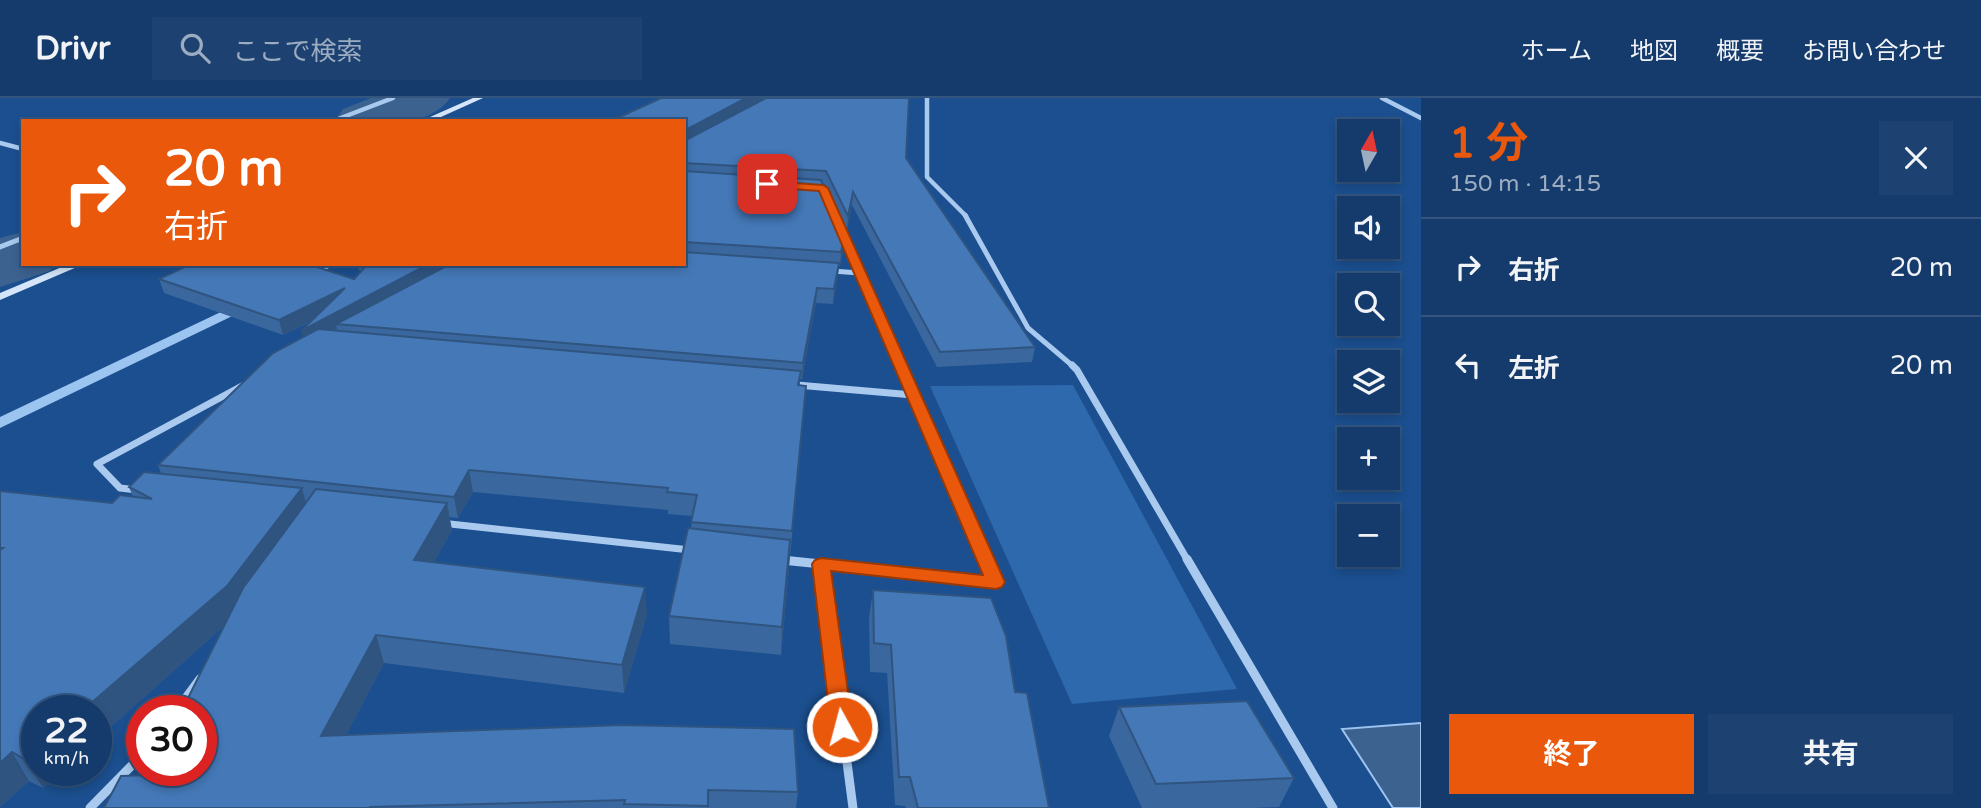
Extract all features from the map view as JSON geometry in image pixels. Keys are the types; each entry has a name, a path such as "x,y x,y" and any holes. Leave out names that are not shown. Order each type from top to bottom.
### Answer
{"main road":[{"path":"430,119 479,98"},
{"path":"0,297 74,266"}],"street":[{"path":"338,119 393,98"},
{"path":"927,98 927,177 967,217 1028,328 1077,370 1333,808"},
{"path":"1382,98 1421,118"},
{"path":"2,144 21,149"},
{"path":"767,558 996,582 839,225"},
{"path":"0,247 21,239"},
{"path":"819,271 860,273"},
{"path":"146,491 120,488 97,464 251,381"},
{"path":"790,384 913,395"},
{"path":"428,522 699,551"},
{"path":"821,564 853,808"},
{"path":"188,695 209,666"},
{"path":"90,808 126,771"}],"shaded area":[{"path":"1073,385 1237,689 1072,704 930,386"},
{"path":"1421,723 1421,808 1393,808 1342,729"}],"building":[{"path":"661,98 746,98 686,130 686,119 615,119"},
{"path":"766,98 909,98 906,158 1035,347 940,352 853,192 848,216 826,171 686,163 686,140"},
{"path":"686,171 821,180 845,234 841,252 686,242"},
{"path":"686,252 839,263 834,289 817,288 803,363 336,324 446,266 686,266"},
{"path":"187,266 314,266 354,279 364,266 425,266 301,331 345,288 279,320 159,279"},
{"path":"318,329 801,371 798,385 806,386 792,531 691,522 697,495 667,492 668,488 469,470 454,497 158,465 273,353"},
{"path":"144,472 302,488 227,586 100,695 21,695 21,757 12,752 0,763 0,550 3,548 0,548 0,491 112,503 120,495 152,499 129,487"},
{"path":"316,489 447,503 414,560 645,587 622,665 376,635 321,736 623,725 794,729 798,792 708,790 708,806 624,804 625,800 370,808 104,808 121,776 126,776 126,786 217,786 217,695 190,695 243,588"},
{"path":"688,528 790,540 782,627 669,616"},
{"path":"873,590 991,598 1006,636 1015,692 1027,693 1049,808 918,808 910,777 899,777 891,645 874,643"},
{"path":"1247,701 1294,778 1156,784 1119,707"}],"waterway":[{"path":"369,119 422,98"},
{"path":"0,264 21,256"},
{"path":"301,278 326,266"},
{"path":"0,423 244,305"}],"route":[{"path":"767,184 823,188 996,582 821,564 842,727"}]}
